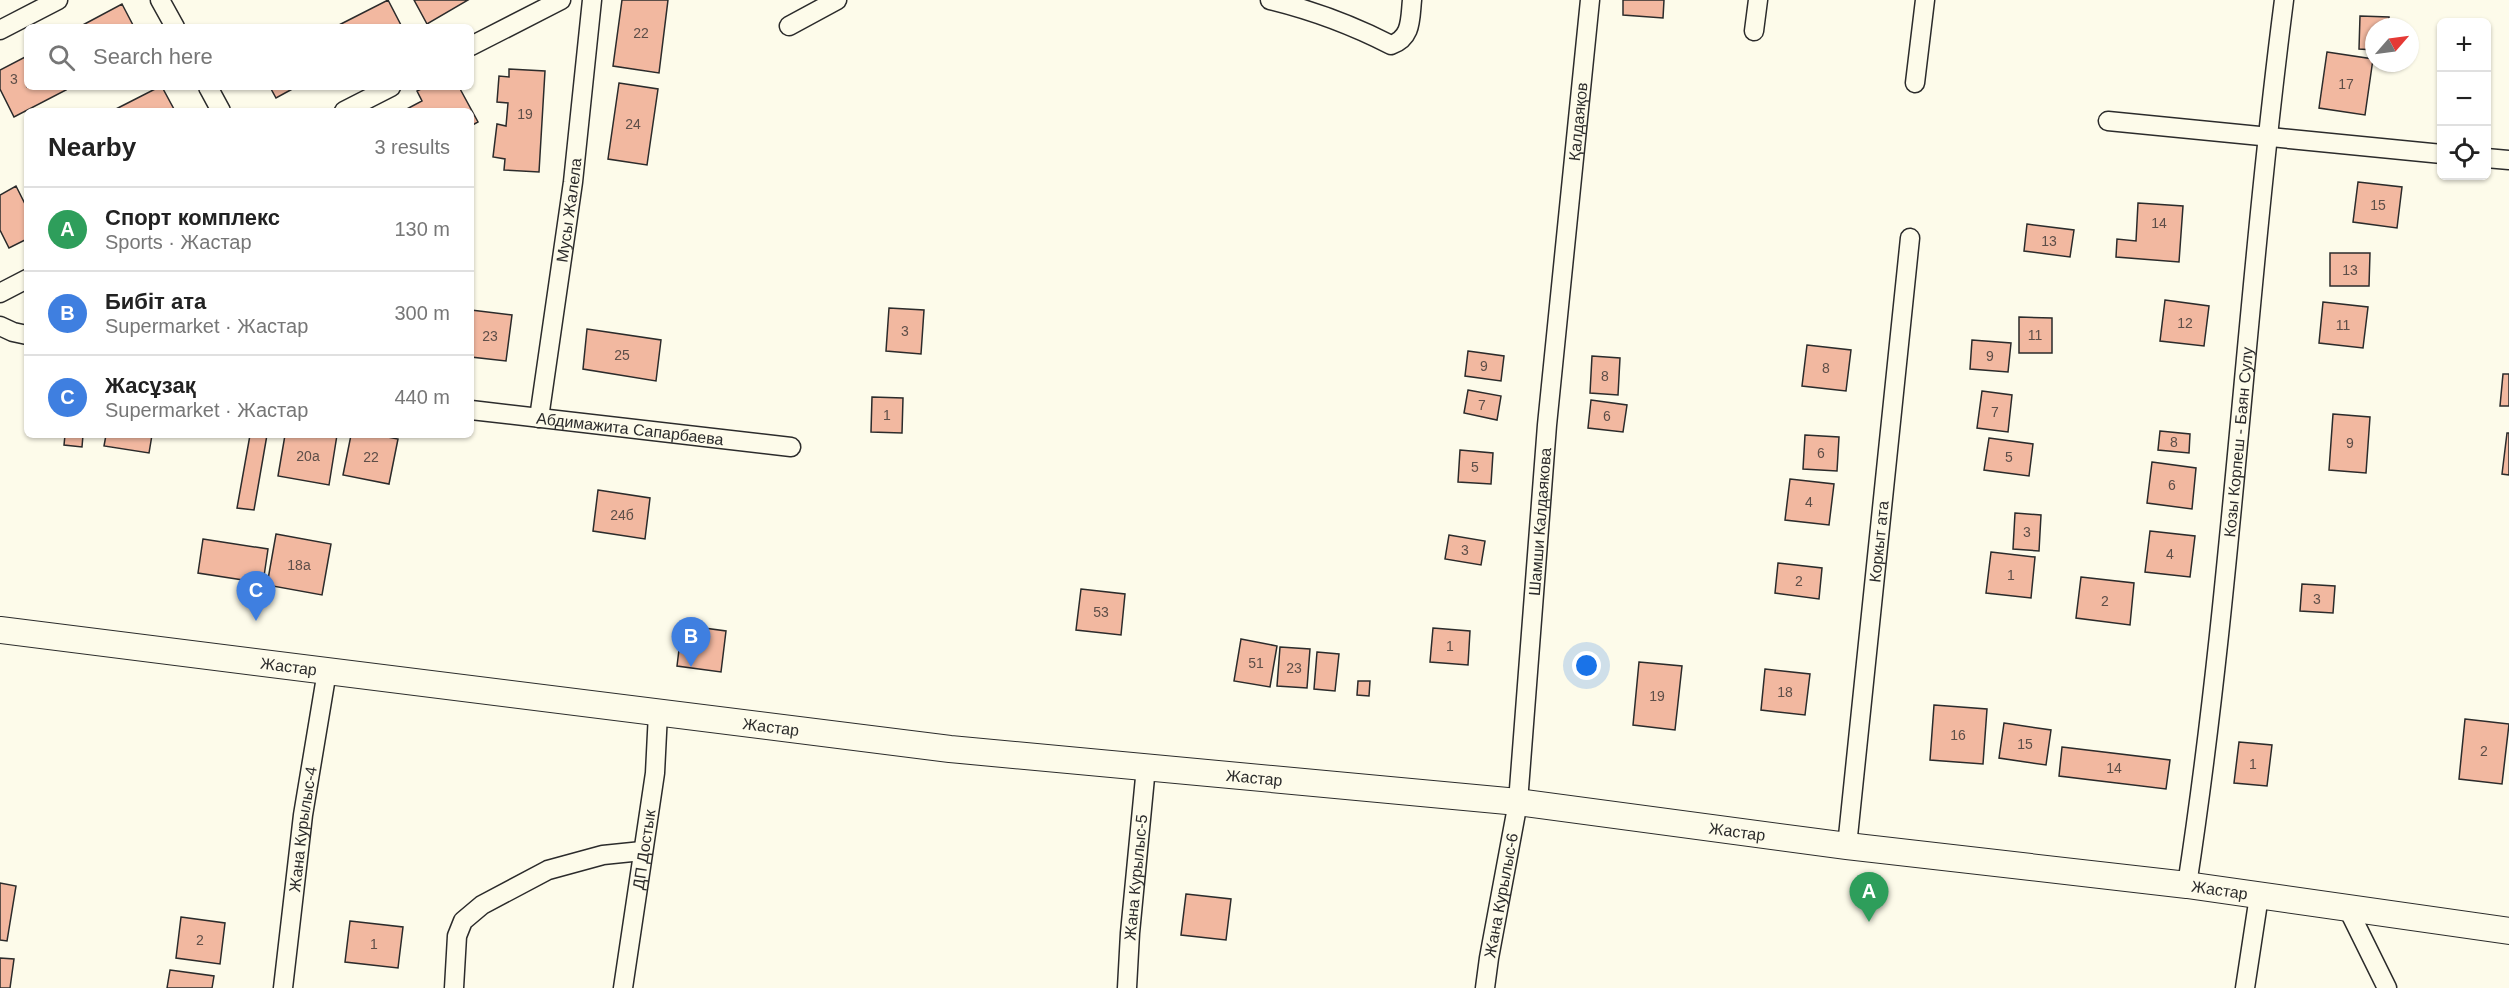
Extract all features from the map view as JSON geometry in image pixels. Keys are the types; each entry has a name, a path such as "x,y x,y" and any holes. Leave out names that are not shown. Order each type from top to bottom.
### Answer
{"street":[{"path":"0,30 58,0"},
{"path":"160,0 173,24"},
{"path":"474,44 561,0"},
{"name":"Мусы Жалела","path":"539,418 573,182 591,0"},
{"path":"789,26 837,0"},
{"path":"1270,0 1327,18 1391,45 1401,42 1409,30 1412,0"},
{"name":"Қалдаяқов","path":"1565,244 1590,0"},
{"path":"1754,31 1758,0"},
{"path":"1915,82 1925,0"},
{"name":"Козы Корпеш - Баян Сулу","path":"2187,885 2199,808 2228,538 2266,137 2284,0"},
{"path":"210,90 219,108"},
{"path":"350,108 385,90"},
{"path":"2108,121 2437,154"},
{"path":"2491,158 2509,160"},
{"name":"Коркыт ата","path":"1847,846 1910,238"},
{"name":"Шамши Калдаякова","path":"1518,802 1547,425 1565,244"},
{"path":"0,293 24,281"},
{"path":"0,326 24,334"},
{"name":"Абдимажита Сапарбаева","path":"474,410 791,447"},
{"name":"Жастар","path":"0,630 950,749 1518,802 1847,846 2187,885 2509,931"},
{"name":"Жана Курылыс-4","path":"284,988 303,815 327,671"},
{"name":"ДП Достык","path":"623,988 656,764 658,713"},
{"name":"Жана Курылыс-5","path":"1127,988 1146,767"},
{"name":"Жана Курылыс-6","path":"1485,988 1518,802"},
{"path":"454,988 457,936 463,921 482,905 548,870 603,855 642,851"},
{"path":"2245,988 2259,896"},
{"path":"2347,907 2387,988"}],"building":[{"path":"388,0 400,24 341,24"},
{"path":"414,0 468,0 427,24"},
{"path":"622,0 668,0 659,73 613,66"},
{"path":"1623,0 1664,0 1663,18 1623,15"},
{"path":"122,4 132,24 85,24"},
{"path":"2360,16 2389,17 2365,18 2365,49 2359,49"},
{"path":"2327,52 2365,58 2365,72 2371,72 2365,115 2319,108"},
{"path":"24,58 24,90 66,90 31,108 24,108 24,112 14,117 0,89 0,70"},
{"path":"509,69 545,71 539,172 504,170 505,159 493,157 497,124 506,126 508,103 497,102 499,76 509,77"},
{"path":"619,83 658,89 647,165 608,159"},
{"path":"153,90 164,90 173,108 118,108"},
{"path":"272,90 291,90 276,98"},
{"path":"461,90 470,108 409,108 422,101 417,91"},
{"path":"2358,182 2402,187 2397,228 2353,222"},
{"path":"16,186 24,202 24,240 9,248 0,230 0,195"},
{"path":"2138,203 2183,206 2179,262 2116,257 2117,239 2136,241"},
{"path":"2027,224 2074,230 2070,257 2024,251"},
{"path":"2330,253 2370,253 2369,286 2330,286"},
{"path":"2165,300 2209,306 2204,346 2160,341"},
{"path":"2323,302 2368,307 2363,348 2319,343"},
{"path":"889,308 924,310 921,354 886,351"},
{"path":"474,310 512,315 506,361 474,357"},
{"path":"2019,317 2052,318 2052,353 2019,353"},
{"path":"587,329 661,340 656,381 583,369"},
{"path":"1972,340 2011,343 2008,372 1970,369"},
{"path":"1807,345 1851,350 1846,391 1802,386"},
{"path":"1468,351 1504,356 1501,381 1465,376"},
{"path":"1592,356 1620,358 1618,395 1590,393"},
{"path":"2503,374 2509,374 2509,406 2500,406"},
{"path":"1468,390 1501,396 1497,420 1464,413"},
{"path":"1982,391 2012,395 2008,432 1977,428"},
{"path":"872,397 903,398 902,433 871,432"},
{"path":"1591,400 1627,405 1623,432 1588,428"},
{"path":"2333,414 2370,417 2366,473 2329,470"},
{"path":"2160,431 2190,434 2189,453 2158,450"},
{"path":"2507,433 2509,433 2509,475 2502,474"},
{"path":"1805,435 1839,437 1837,471 1803,469"},
{"path":"65,438 83,438 82,447 64,445"},
{"path":"105,438 152,438 149,453 104,446"},
{"path":"249,438 266,438 254,510 237,508"},
{"path":"284,438 337,438 329,485 278,476"},
{"path":"350,438 398,439 389,484 343,475"},
{"path":"1989,438 2033,444 2029,476 1984,470"},
{"path":"1460,450 1493,453 1491,484 1458,482"},
{"path":"2152,462 2196,468 2192,509 2147,503"},
{"path":"1790,479 1834,484 1829,525 1785,520"},
{"path":"598,490 650,498 645,539 593,531"},
{"path":"2015,513 2041,515 2039,551 2013,549"},
{"path":"2150,531 2195,536 2190,577 2145,572"},
{"path":"276,534 331,544 322,595 267,585"},
{"path":"1449,535 1485,541 1481,565 1445,559"},
{"path":"203,539 268,549 263,583 198,573"},
{"path":"1991,552 2035,557 2031,598 1986,593"},
{"path":"1778,563 1822,568 1819,599 1775,593"},
{"path":"2081,577 2134,583 2130,625 2076,618"},
{"path":"2302,584 2335,586 2333,613 2300,611"},
{"path":"1081,589 1125,594 1121,635 1076,630"},
{"path":"682,625 726,631 721,672 677,666"},
{"path":"1433,628 1470,631 1468,665 1430,662"},
{"path":"1241,639 1277,646 1270,687 1234,681"},
{"path":"1280,647 1310,649 1307,688 1277,686"},
{"path":"1317,652 1339,654 1335,691 1314,689"},
{"path":"1639,662 1682,666 1675,730 1633,725"},
{"path":"1765,669 1810,674 1805,715 1761,710"},
{"path":"1358,681 1370,681 1369,696 1357,695"},
{"path":"1934,705 1987,709 1983,764 1930,760"},
{"path":"2465,719 2509,724 2502,784 2459,779"},
{"path":"2004,723 2051,730 2046,765 1999,758"},
{"path":"2239,742 2272,745 2267,786 2234,783"},
{"path":"2062,747 2170,760 2166,789 2059,776"},
{"path":"0,883 16,886 7,941 0,940"},
{"path":"1186,894 1231,899 1226,940 1181,935"},
{"path":"181,917 225,923 220,964 176,958"},
{"path":"350,921 403,927 398,968 345,962"},
{"path":"0,958 14,959 10,988 0,988"},
{"path":"170,970 214,976 212,988 167,988"}],"place":[{"name":"Жасұзақ","path":"256,621"},
{"name":"Бибіт ата","path":"691,667"},
{"name":"Спорт комплекс","path":"1869,922"}]}
